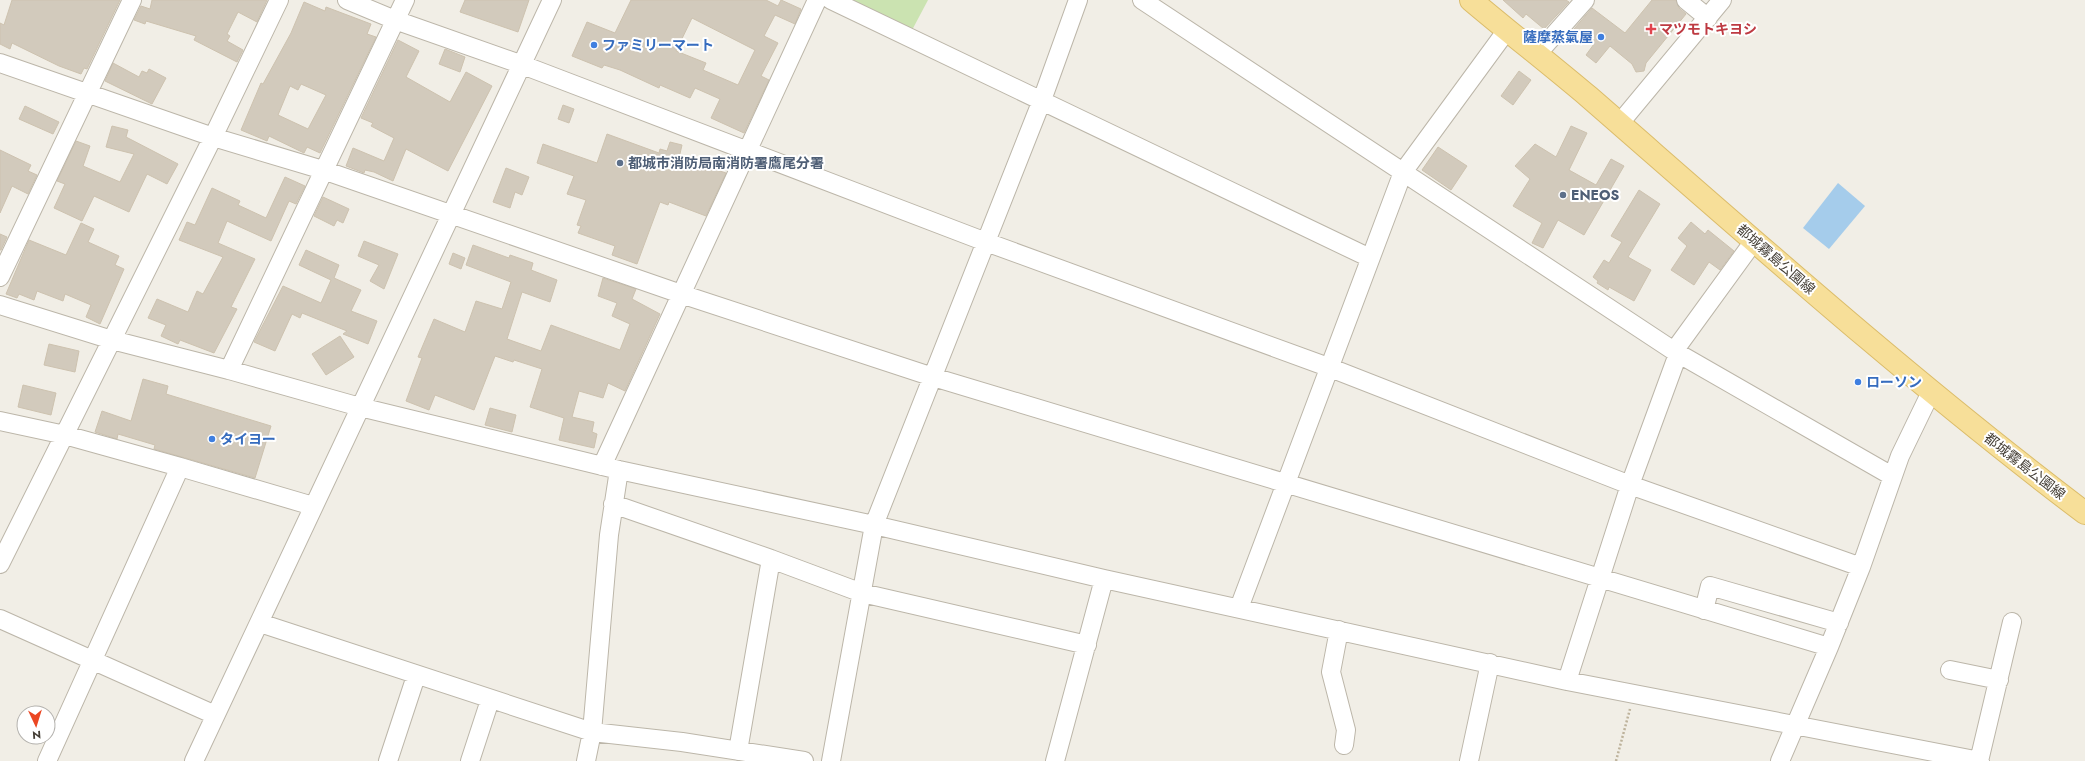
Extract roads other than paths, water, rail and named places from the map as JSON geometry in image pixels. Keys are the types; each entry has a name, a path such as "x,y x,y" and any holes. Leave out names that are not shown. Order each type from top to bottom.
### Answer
{"main road":[{"name":"都城霧島公園線","path":"1471,0 1537,54 1931,392 2085,513"}],"street":[{"path":"0,277 132,0"},
{"path":"0,564 213,137 279,0"},
{"path":"347,0 395,20 520,64 746,152 986,242 1328,367 1630,485 1861,567"},
{"path":"229,370 405,0"},
{"path":"194,761 260,623 313,506 520,64 552,0"},
{"path":"586,761 592,732 613,504 611,468 681,294 817,0"},
{"path":"832,0 1370,258"},
{"path":"831,761 874,525 1042,100 1078,0"},
{"path":"1142,0 1676,352 1892,476"},
{"path":"1537,54 1585,0"},
{"path":"1686,0 1708,18"},
{"path":"1619,124 1722,0"},
{"path":"1239,608 1287,483 1328,367 1403,172 1507,30"},
{"path":"0,63 213,137 323,170 681,294 933,377 1287,483 1599,579 1829,647"},
{"path":"1567,681 1630,485 1676,352 1754,241"},
{"path":"0,305 112,340 229,370 360,407 611,468 874,525 1104,579 1567,681 1980,761 2012,622"},
{"path":"1780,761 1839,623 1861,567 1892,476 1908,437 1931,392"},
{"path":"0,421 65,435 180,466 313,506"},
{"path":"47,761 94,660 180,466"},
{"path":"613,504 772,559 862,593 1087,645"},
{"path":"738,751 772,559"},
{"path":"1055,761 1104,579"},
{"path":"1704,610 1710,586 1839,623"},
{"path":"0,619 215,715"},
{"path":"260,623 416,676 592,732 804,761"},
{"path":"1339,630 1331,672 1346,730 1344,745"},
{"path":"1469,761 1490,663"},
{"path":"1950,670 1999,680"},
{"path":"388,761 416,676"},
{"path":"470,761 490,700"}],"water":[{"path":"1838,183 1865,206 1829,249 1803,228"}],"place":[{"name":"マツモトキヨシ","path":"1651,29"},
{"name":"薩摩蒸氣屋","path":"1601,37"},
{"name":"ファミリーマート","path":"594,45"},
{"name":"都城市消防局南消防署鷹尾分署","path":"620,163"},
{"name":"ENEOS","path":"1563,195"},
{"name":"ローソン","path":"1858,382"},
{"name":"タイヨー","path":"212,439"}]}
